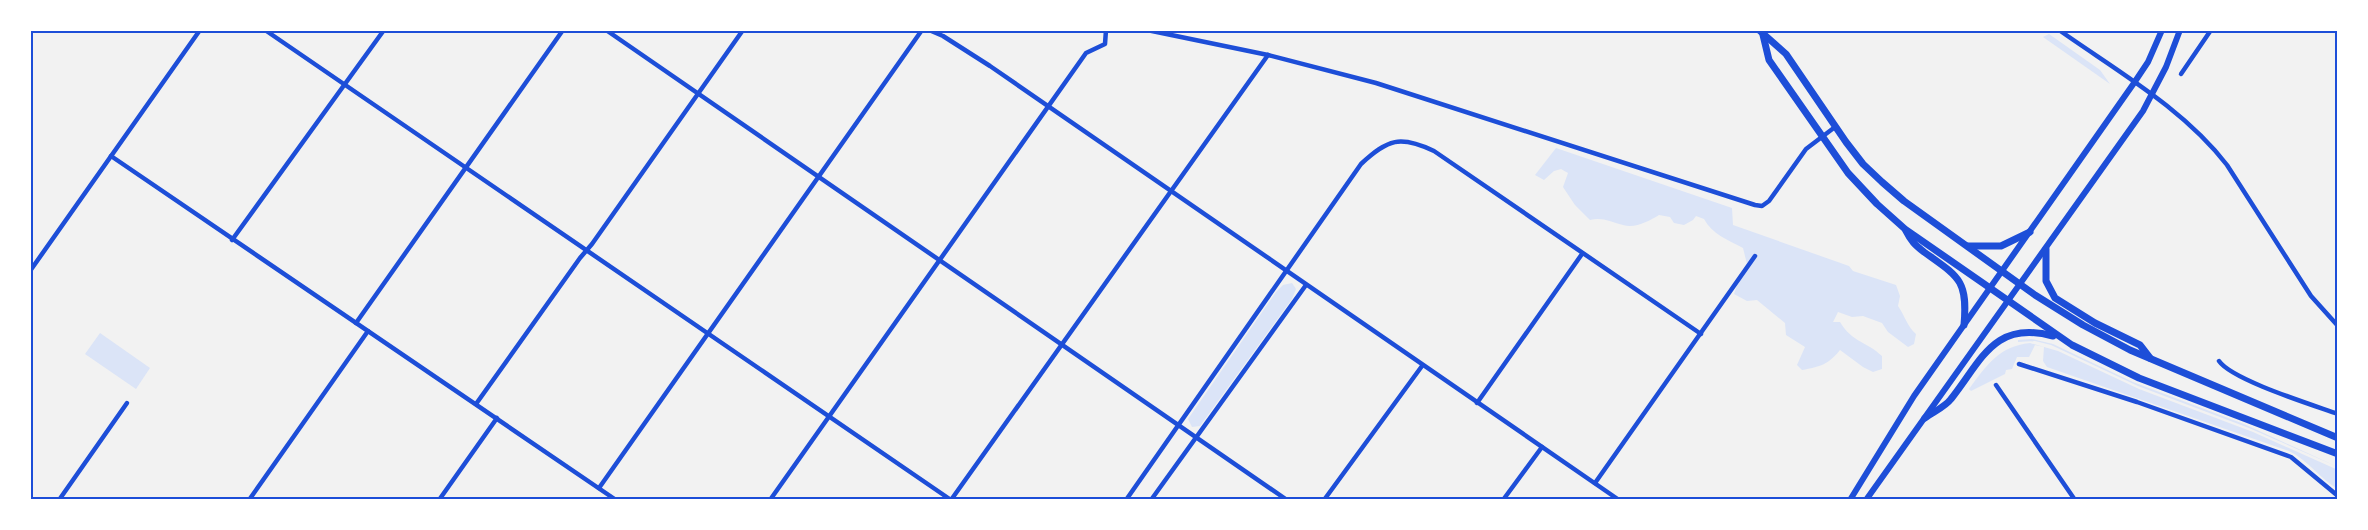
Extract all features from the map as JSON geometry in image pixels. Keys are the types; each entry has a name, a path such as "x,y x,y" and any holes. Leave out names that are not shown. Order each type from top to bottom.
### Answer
{"main road":[{"path":"1850,500 1901,415 2148,62 2162,30"},
{"path":"1866,500 2136,121 2152,96 2181,30"},
{"path":"1761,32 1786,54 1863,164 1882,182 2020,284 2083,325 2152,360 2338,438"},
{"path":"1761,32 1769,60 1821,137 1863,190 1905,229 2069,343"},
{"path":"1905,229 1911,242 1958,278 1965,298 1964,325"},
{"path":"1968,246 2001,246 2030,232"},
{"path":"2046,249 2046,281 2055,298 2095,323 2140,345 2152,360"},
{"path":"1925,418 1950,401 1981,356 2000,340 2010,335 2028,332 2052,336 2139,378 2338,454"}],"street":[{"path":"30,271 200,30"},
{"path":"265,30 951,500 1170,189 1268,55"},
{"path":"232,240 384,30"},
{"path":"357,324 563,30"},
{"path":"606,30 1287,500"},
{"path":"476,404 743,30"},
{"path":"599,488 922,30"},
{"path":"928,30 982,60 1619,500"},
{"path":"770,500 831,417 1086,53 1105,44 1106,30"},
{"path":"1147,30 1268,55 1367,80 1762,206 1769,201 1799,156 1835,127"},
{"path":"1761,32 1770,30"},
{"path":"2059,30 2189,124 2212,146 2227,165 2311,296 2338,326"},
{"path":"2181,74 2211,30"},
{"path":"1126,500 1361,164 1388,144 1407,140 1434,151 1701,334"},
{"path":"111,156 616,500"},
{"path":"1477,403 1582,254"},
{"path":"1595,483 1755,256"},
{"path":"1151,500 1306,285"},
{"path":"249,500 368,332"},
{"path":"2219,361 2224,367 2242,378 2338,414"},
{"path":"2019,364 2138,402 2291,457 2338,496"},
{"path":"1324,500 1422,366"},
{"path":"1996,385 2075,500"},
{"path":"59,500 127,403"},
{"path":"439,500 497,418"},
{"path":"1503,500 1542,447"}],"shaded area":[{"path":"2049,34 2100,70 2110,84 2043,37"},
{"path":"1556,148 1732,208 1733,225 1896,285 1900,296 1898,306 1910,328 1916,334 1914,344 1908,347 1888,332 1882,323 1863,316 1852,317 1838,312 1833,322 1840,322 1850,334 1882,356 1882,369 1873,372 1840,350 1824,364 1802,370 1797,365 1805,347 1786,335 1785,323 1757,300 1747,301 1734,294 1748,268 1743,248 1721,236 1711,229 1704,219 1696,216 1684,225 1674,223 1670,217 1659,215 1632,226 1603,219 1590,220 1575,205 1563,187 1568,173 1561,169 1554,171 1544,180 1535,175"},
{"path":"1292,283 1296,289 1292,299 1200,426 1192,427 1188,419 1276,292 1283,285"},
{"path":"100,333 150,368 136,389 85,354"},
{"path":"2032,339 2053,344 2133,382 2244,424 2338,467 2249,428 2138,386 2051,345 2035,341 2018,342 2018,340"},
{"path":"2030,343 2044,347 2035,345 2029,357 2017,357 2012,369 2006,370 2005,374 1971,391 1969,389 1994,358 2010,348"},
{"path":"2044,347 2058,351 2139,389 2253,432 2338,470 2338,489 2289,451 2047,367 2043,361"}]}
